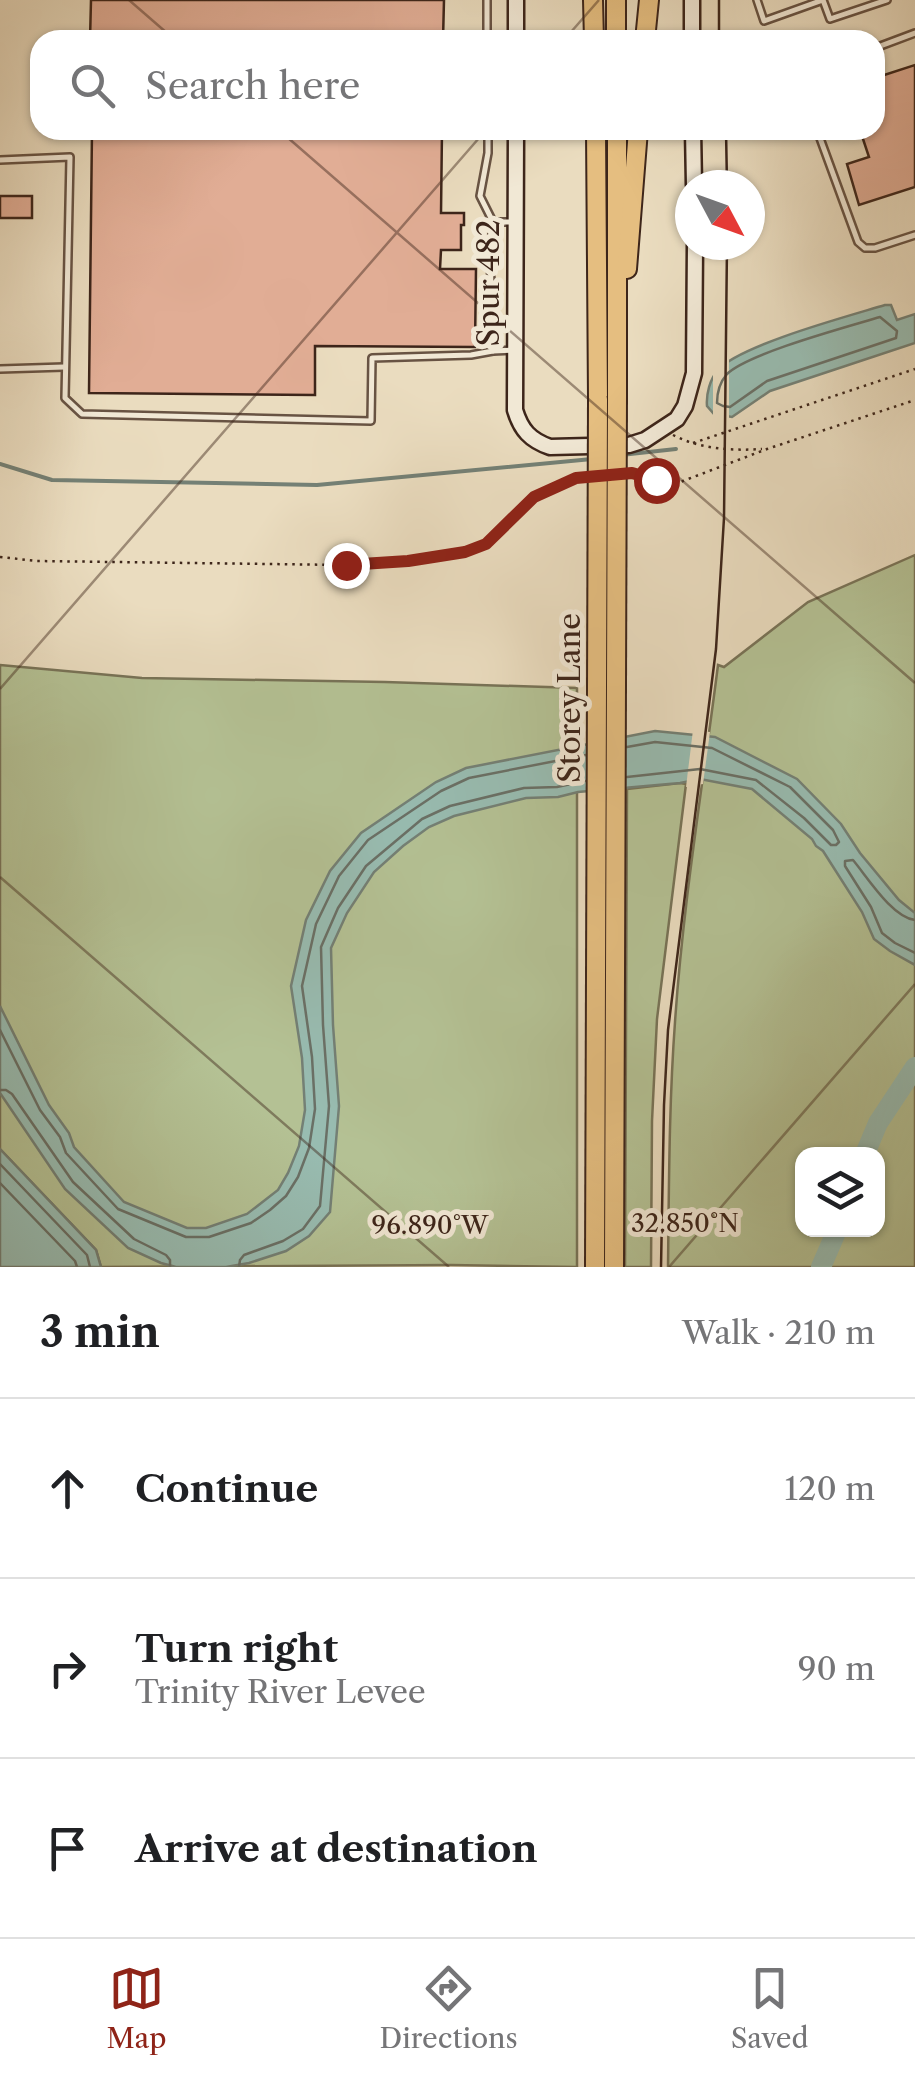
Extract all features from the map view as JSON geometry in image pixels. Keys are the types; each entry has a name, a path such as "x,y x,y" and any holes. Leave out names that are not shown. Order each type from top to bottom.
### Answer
{"highway":[{"path":"592,0 594,30"},
{"path":"616,0 616,30"},
{"path":"647,30 649,0"},
{"name":"Storey Lane","path":"596,140 608,398 614,1267"},
{"name":"Storey Lane","path":"595,1267 608,398 617,344 616,140"},
{"path":"617,344 637,140"}],"main road":[{"path":"516,0 516,30"},
{"path":"692,0 692,30"},
{"name":"Spur 482","path":"516,140 515,410 519,424 539,444 550,447 629,445 663,430"},
{"path":"693,140 694,170"},
{"path":"663,430 685,406 694,372 695,260"}],"lane":[{"path":"487,0 487,30"},
{"path":"758,0 764,21 823,0 830,19 887,0"},
{"path":"885,44 915,33"},
{"path":"488,140 480,196 493,222 493,351"},
{"path":"821,140 858,242 865,248 875,248 915,235"},
{"path":"0,160 70,157 65,398 82,414 370,421 372,358 516,350"},
{"path":"493,222 516,222"},
{"path":"0,370 64,367"}],"path":[{"path":"693,443 915,369"},
{"path":"632,473 675,484 915,400"},
{"path":"663,430 693,443 735,450 767,449"},
{"path":"0,557 37,561 346,565 408,561 465,552 486,544 534,497 576,478 594,476"}],"green space":[{"path":"915,555 915,1267 668,1267 679,977 718,665 724,667 808,602"},
{"path":"0,665 142,678 577,688 577,1267 101,1267 96,1250 0,1149"},
{"path":"686,784 657,1019 651,1267 625,1267 627,789"}],"water":[{"path":"891,305 897,320 915,314 915,343 770,391 732,417 714,414 707,406 713,378 730,360 796,332"},
{"path":"655,731 715,737 797,779 841,824 899,900 915,913 915,965 874,939 862,912 823,851 752,789 700,779 526,798 454,816 429,827 374,872 347,913 331,948 339,1106 330,1212 309,1236 286,1251 226,1267 176,1267 128,1248 65,1189 0,1093 0,1006 74,1147 124,1202 187,1228 206,1228 247,1214 278,1190 299,1146 305,1110 291,986 306,920 330,871 361,833 436,782 466,768"},
{"path":"0,1149 96,1250 101,1267 0,1267"}],"pier":[{"path":"729,354 727,422 713,419 713,367"},
{"path":"693,730 710,732 703,784 686,787"}],"building":[{"path":"91,0 444,0 443,30 90,30"},
{"path":"915,65 915,187 859,205 847,164 869,157 863,140 885,140 885,75"},
{"path":"92,140 442,140 441,213 464,213 464,225 461,250 441,250 440,269 476,269 475,347 315,346 315,395 89,393"},
{"path":"0,196 32,196 32,218 0,218"}],"waterway":[{"path":"621,455 676,449"},
{"path":"0,464 52,480 317,485 592,459"},
{"path":"868,1147 878,1123 915,1067"},
{"path":"821,1267 834,1237"}],"tram line":[{"path":"719,0 719,30"},
{"path":"726,140 727,170"},
{"path":"661,1267 668,1030 716,649 724,518 727,260"}],"route":[{"path":"346,565 465,552 486,544 534,497 576,478 632,473 656,480"}]}
